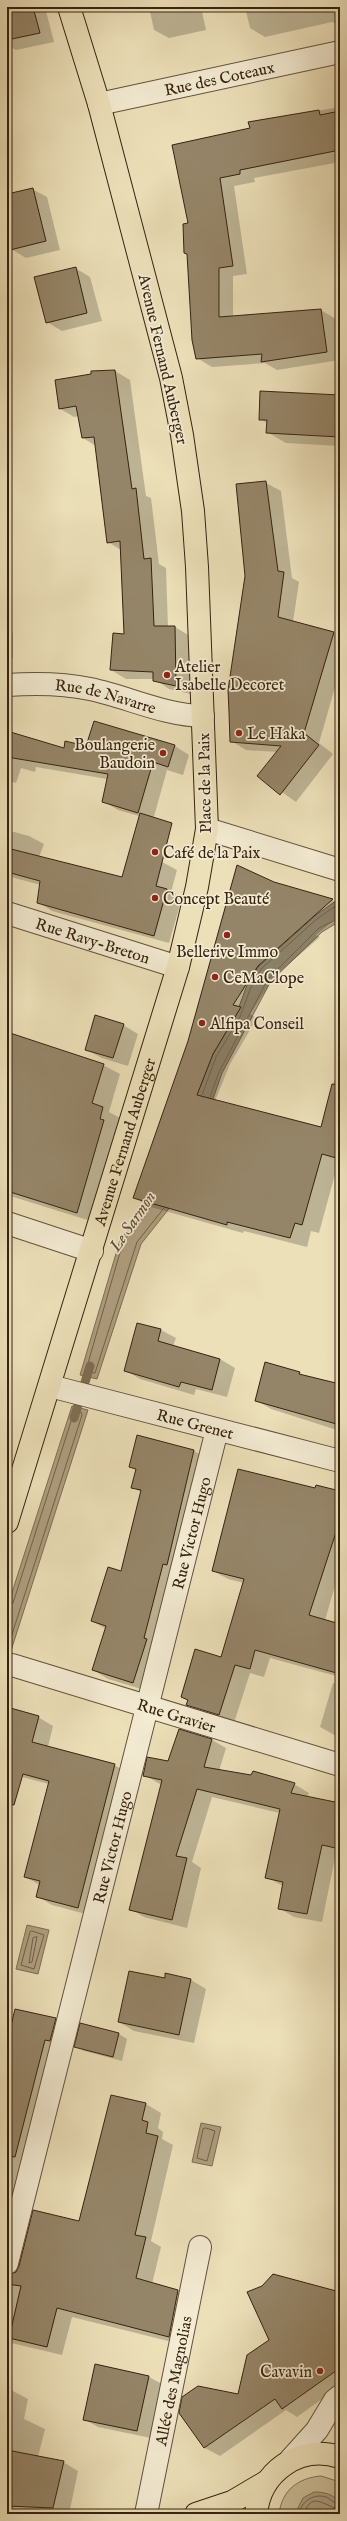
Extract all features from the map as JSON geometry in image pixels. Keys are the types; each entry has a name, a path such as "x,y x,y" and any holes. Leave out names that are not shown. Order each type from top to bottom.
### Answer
{"main road":[{"name":"Avenue Fernand Auberger","path":"70,7 99,104 171,378 182,435 196,540 203,716"},
{"name":"Avenue Fernand Auberger","path":"79,7 99,104"},
{"name":"Place de la Paix","path":"178,967 197,887 207,829 203,716"},
{"name":"Avenue Fernand Auberger","path":"7,1522 92,1251 178,967"},
{"path":"256,2514 258,2497 266,2482 277,2470 290,2460 306,2455 322,2454 340,2457"},
{"path":"196,2514 232,2502 266,2482"}],"street":[{"name":"Rue des Coteaux","path":"99,104 340,52"},
{"name":"Rue de Navarre","path":"7,685 48,683 69,685 104,693 178,714 203,716"},
{"path":"207,829 340,870"},
{"name":"Rue Ravy-Breton","path":"7,913 178,967"},
{"path":"7,1223 92,1251"},
{"name":"Rue Grenet","path":"50,1386 340,1461"},
{"name":"Rue Victor Hugo","path":"7,2263 217,1430"},
{"name":"Rue Gravier","path":"12,1665 340,1765"},
{"name":"Allée des Magnolias","path":"146,2514 200,2247"},
{"path":"290,2460 316,2430 335,2400 340,2396"}],"shaded area":[{"path":"321,2476 340,2482 340,2514 279,2514 284,2498 292,2487 305,2479"}],"water":[{"path":"340,898 340,921 322,932 271,981 222,1073 179,1196 141,1244 97,1379 80,1375 120,1240 163,1183 212,1056 236,1015 247,985 258,967 316,915"},
{"path":"72,1406 88,1410 8,1660 7,1608"},
{"path":"27,1925 49,1930 38,1974 16,1969"},
{"path":"201,2123 221,2127 212,2166 192,2162"},
{"path":"314,2492 322,2492 335,2497 340,2503 340,2514 295,2514 303,2498"}],"building":[{"path":"7,7 33,7 40,33 7,40"},
{"path":"319,110 320,115 340,111 340,150 240,170 240,174 220,178 233,266 219,268 219,317 321,309 327,352 261,362 262,354 196,359 192,340 187,254 184,253 183,224 188,223 172,145 250,128 248,122"},
{"path":"33,188 46,241 10,250 7,238 7,194"},
{"path":"76,267 87,313 46,323 34,277"},
{"path":"115,370 132,489 136,488 144,559 151,558 154,626 175,626 176,686 153,681 153,672 110,670 113,633 124,634 120,541 107,543 94,437 82,438 76,406 59,409 55,380 91,374 91,371"},
{"path":"260,391 340,395 340,437 266,433 267,420 259,420"},
{"path":"266,481 278,571 284,572 278,617 334,632 304,733 319,745 280,795 257,776 281,746 230,742 228,690 245,576 236,484"},
{"path":"94,721 175,745 168,767 153,762 138,813 102,802 108,774 7,757 7,731 64,748 65,741 86,746"},
{"path":"140,813 172,823 156,886 167,889 154,936 37,903 40,881 7,872 7,848 122,877"},
{"path":"237,865 274,882 333,899 258,966 233,1005 241,1007 213,1054 197,1095 321,1127 332,1084 340,1085 340,1159 322,1154 302,1225 295,1223 290,1238 227,1222 227,1225 133,1198 188,1041"},
{"path":"95,1015 124,1024 113,1058 85,1050"},
{"path":"7,1032 104,1064 92,1103 103,1107 100,1119 104,1120 77,1213 7,1191"},
{"path":"137,1323 161,1329 158,1341 220,1359 212,1390 181,1382 179,1387 124,1371"},
{"path":"265,1362 300,1372 299,1374 340,1384 340,1425 255,1401"},
{"path":"137,1435 194,1450 167,1565 163,1564 144,1638 147,1639 133,1683 92,1670 106,1626 91,1621 108,1567 121,1571 141,1490 131,1488 136,1469 129,1467"},
{"path":"238,1469 315,1488 316,1485 340,1491 340,1520 309,1615 340,1624 340,1674 255,1650 250,1669 235,1665 219,1715 186,1705 188,1700 181,1697 195,1649 221,1657 244,1579 212,1571"},
{"path":"7,1707 39,1716 32,1742 115,1764 78,1908 36,1897 40,1881 24,1877 49,1781 23,1774 14,1805 7,1804"},
{"path":"179,1729 212,1739 204,1767 251,1775 253,1771 295,1783 291,1793 340,1803 340,1849 322,1845 307,1914 278,1909 283,1882 265,1878 280,1809 197,1789 176,1856 187,1858 172,1920 129,1910 162,1780 143,1776 147,1757 168,1761"},
{"path":"129,1971 165,1978 165,1973 191,1979 179,2035 118,2022"},
{"path":"15,2009 56,2018 50,2041 45,2040 15,2157 7,2156 7,2042"},
{"path":"80,2023 119,2033 113,2057 74,2047"},
{"path":"111,2095 146,2103 142,2120 148,2122 146,2133 158,2136 135,2235 146,2237 136,2278 178,2290 169,2337 57,2308 47,2347 9,2338 21,2286 7,2284 7,2275 16,2272 19,2266 33,2210 79,2221"},
{"path":"273,2274 340,2292 340,2368 282,2409 275,2399 204,2448 179,2413 182,2397 198,2386 238,2394 247,2355 269,2340 247,2292 262,2286"},
{"path":"95,2364 149,2376 137,2431 83,2420"},
{"path":"7,2450 64,2461 53,2508 7,2506"}],"waterway":[{"name":"Le Sarmon","path":"74,1418 90,1366"}],"place":[{"name":"Atelier Isabelle Decoret","path":"167,675"},
{"name":"Le Haka","path":"239,733"},
{"name":"Boulangerie Baudoin","path":"163,753"},
{"name":"Café de la Paix","path":"155,852"},
{"name":"Concept Beauté","path":"155,898"},
{"name":"Bellerive Immo","path":"227,935"},
{"name":"CeMaClope","path":"215,977"},
{"name":"Alfipa Conseil","path":"202,1023"},
{"name":"Cavavin","path":"320,2371"}]}
